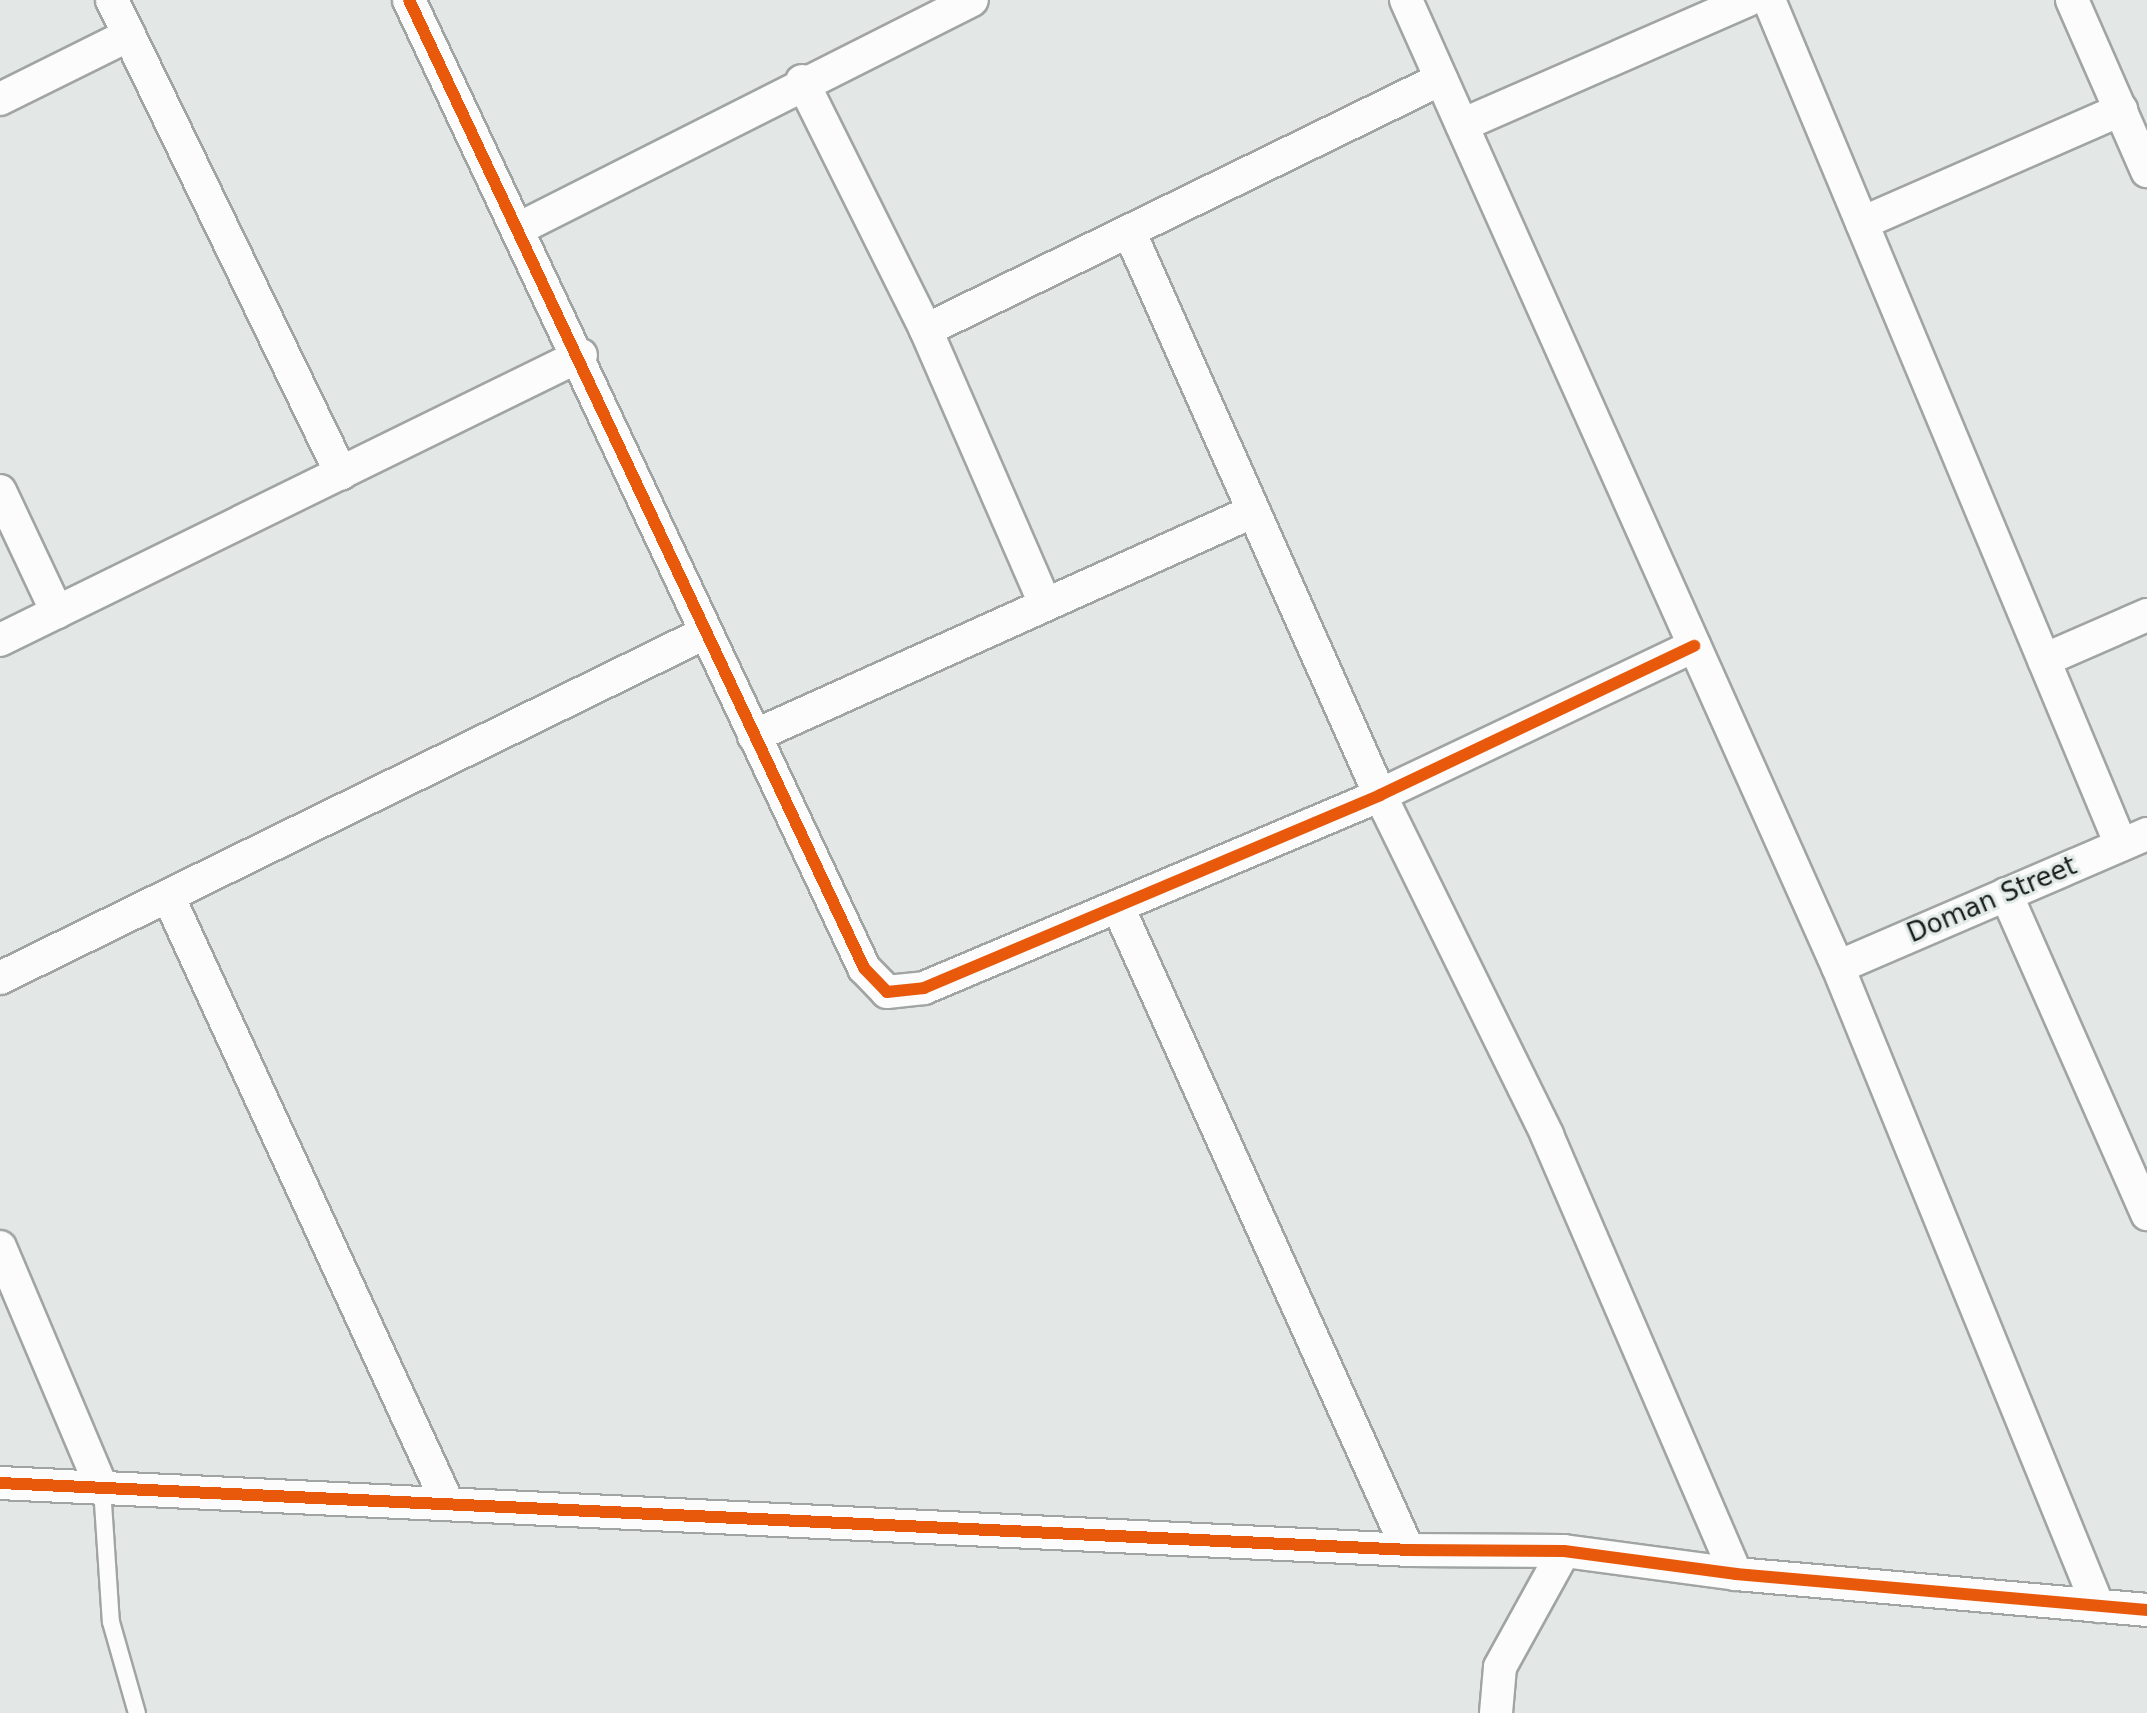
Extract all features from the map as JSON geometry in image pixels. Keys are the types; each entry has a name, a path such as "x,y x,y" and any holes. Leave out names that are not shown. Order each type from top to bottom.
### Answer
{"street":[{"path":"112,0 341,473"},
{"path":"409,0 581,355 705,633 864,968 887,992 924,988 1380,795 1694,646"},
{"path":"520,228 802,81 972,0"},
{"path":"1406,0 1838,967 2098,1606"},
{"path":"1462,125 1748,0"},
{"path":"1769,0 2044,660 2134,839"},
{"path":"2072,0 2147,171"},
{"path":"0,99 129,35"},
{"path":"926,330 1441,79"},
{"path":"802,81 926,330 1045,604"},
{"path":"1862,223 2121,110"},
{"path":"1129,231 1380,795 1547,1135 1736,1574"},
{"path":"0,640 581,355"},
{"path":"0,491 57,612"},
{"path":"754,736 1254,511"},
{"path":"2044,660 2147,615"},
{"path":"0,978 705,633"},
{"name":"Doman Street","path":"1838,967 2134,839"},
{"path":"2006,894 2147,1214"},
{"path":"168,896 448,1504"},
{"path":"1118,907 1408,1550"},
{"path":"0,1247 102,1488"},
{"path":"0,1483 1408,1550 1564,1551 1736,1574 2147,1610"},
{"path":"1496,1713 1500,1667 1564,1551"}],"lane":[{"path":"102,1488 111,1622 137,1713"}],"cycle path":[{"path":"409,0 864,968 887,992 924,988 1380,795 1694,646"},
{"path":"0,1483 1408,1550 1564,1551 1736,1574 2147,1610"}]}
